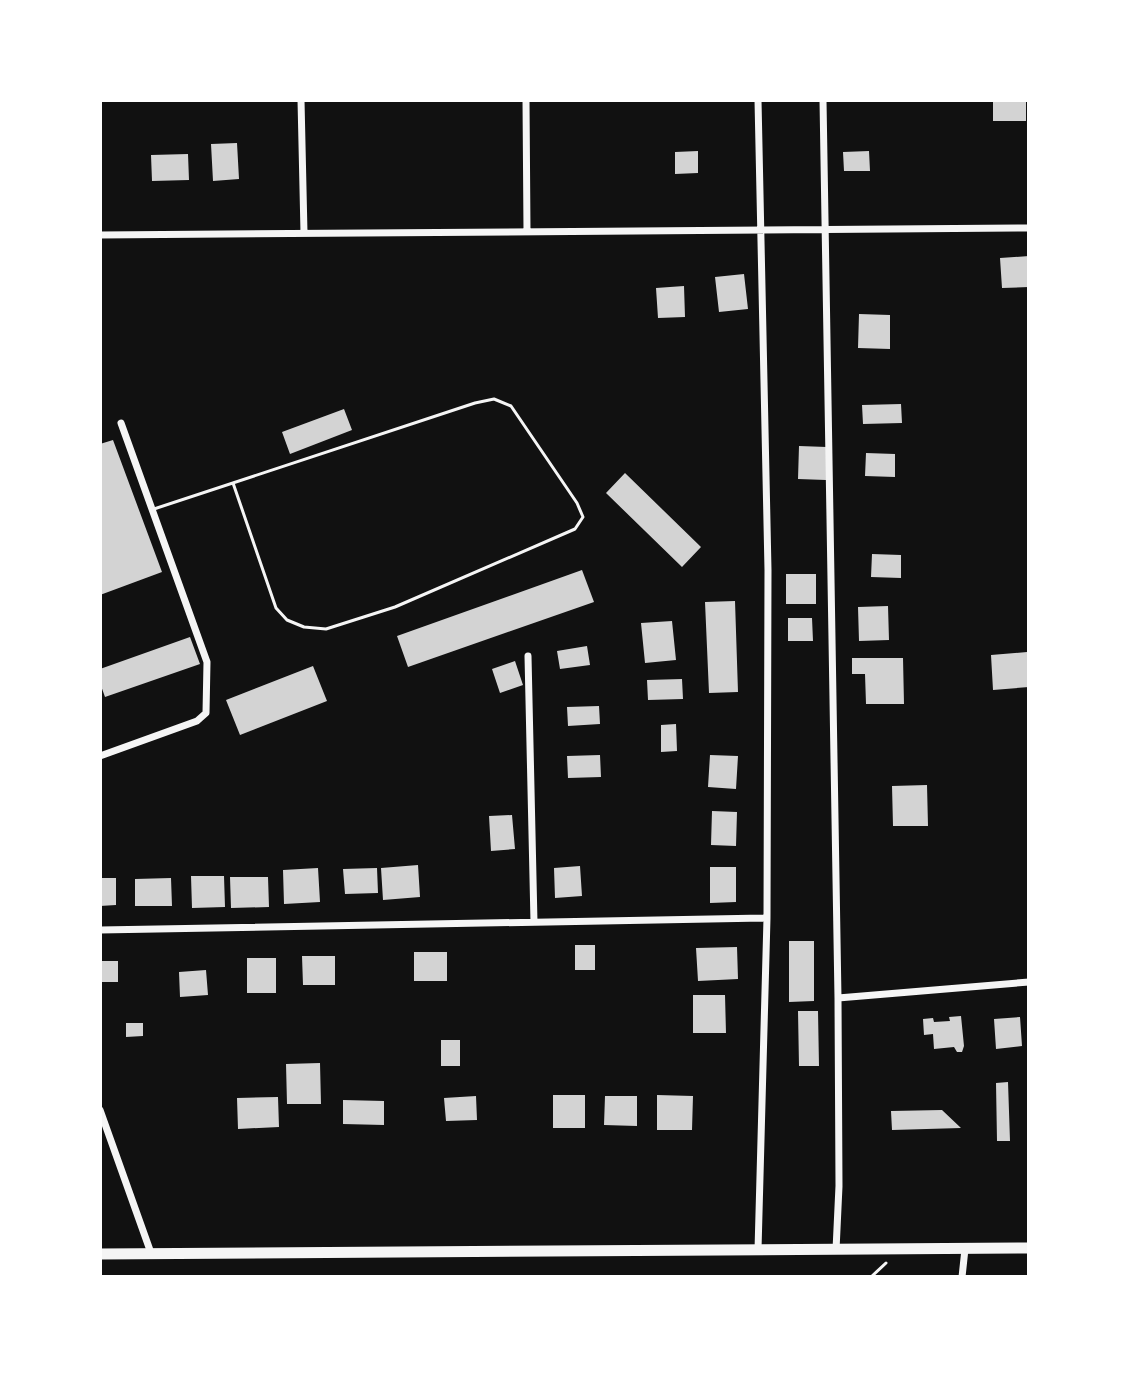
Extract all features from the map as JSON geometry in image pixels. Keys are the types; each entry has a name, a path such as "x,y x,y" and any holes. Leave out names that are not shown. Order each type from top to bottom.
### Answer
{"highway":[{"path":"100,1254 1029,1248"}],"street":[{"path":"301,100 304,233"},
{"path":"526,100 527,231"},
{"path":"758,100 768,570 767,918 758,1250"},
{"path":"823,100 838,998 839,1186 836,1250"},
{"path":"100,235 1029,228"},
{"path":"100,756 197,721 206,713 207,662 121,423"},
{"path":"528,656 534,922"},
{"path":"100,930 767,918"},
{"path":"838,998 1029,982"},
{"path":"100,1110 151,1253"},
{"path":"962,1277 965,1249"}],"lane":[{"path":"152,510 233,483 475,403 494,399 511,406 577,503 583,517 575,529 395,607 326,629 304,627 287,620 276,608 233,483"}],"building":[{"path":"993,100 1026,100 1026,121 993,121"},
{"path":"237,143 239,179 213,181 211,144"},
{"path":"698,151 698,173 675,174 675,152"},
{"path":"869,151 870,171 844,171 843,152"},
{"path":"188,154 189,180 152,181 151,155"},
{"path":"1029,256 1029,287 1002,288 1000,258"},
{"path":"744,274 748,309 719,312 715,277"},
{"path":"684,286 685,317 658,318 656,288"},
{"path":"859,314 890,315 890,349 858,348"},
{"path":"901,404 902,423 863,424 862,405"},
{"path":"344,409 352,430 290,454 282,432"},
{"path":"113,440 162,572 100,595 100,444"},
{"path":"799,446 827,447 826,480 798,479"},
{"path":"866,453 895,454 895,477 865,476"},
{"path":"625,473 701,547 682,567 606,493"},
{"path":"872,554 901,555 901,578 871,577"},
{"path":"582,570 594,602 408,667 397,636"},
{"path":"786,574 816,574 816,604 786,604"},
{"path":"735,601 738,692 709,693 705,602"},
{"path":"888,606 889,640 859,641 858,607"},
{"path":"788,618 812,618 813,641 788,641"},
{"path":"672,621 676,660 645,663 641,623"},
{"path":"190,637 200,664 105,697 100,683 100,669"},
{"path":"587,646 590,665 560,669 557,651"},
{"path":"1027,652 1029,687 993,690 991,655"},
{"path":"852,658 903,658 904,704 866,704 865,674 852,674"},
{"path":"515,661 523,685 500,693 492,669"},
{"path":"313,666 327,701 240,735 226,700"},
{"path":"682,679 683,699 648,700 647,680"},
{"path":"599,706 600,724 568,726 567,707"},
{"path":"676,724 677,751 661,752 661,725"},
{"path":"600,755 601,777 568,778 567,756"},
{"path":"710,755 738,756 736,789 708,787"},
{"path":"927,785 928,826 893,826 892,786"},
{"path":"712,811 737,812 736,846 711,845"},
{"path":"512,815 515,849 491,851 489,816"},
{"path":"418,865 420,897 383,900 381,868"},
{"path":"580,866 582,896 555,898 554,868"},
{"path":"710,867 736,867 736,902 710,903"},
{"path":"318,868 320,902 284,904 283,870"},
{"path":"377,868 378,893 345,894 343,869"},
{"path":"191,876 224,876 225,907 192,908"},
{"path":"230,877 268,877 269,907 231,908"},
{"path":"100,878 116,878 116,905 100,906"},
{"path":"171,878 172,906 135,906 135,879"},
{"path":"789,941 814,941 814,1001 789,1002"},
{"path":"575,945 595,945 595,970 575,970"},
{"path":"737,947 738,979 698,981 696,948"},
{"path":"414,952 447,952 447,981 414,981"},
{"path":"302,956 335,956 335,985 303,985"},
{"path":"247,958 276,958 276,993 247,993"},
{"path":"100,961 118,961 118,982 100,982"},
{"path":"206,970 208,995 180,997 179,972"},
{"path":"693,995 725,995 726,1033 693,1033"},
{"path":"798,1011 818,1011 819,1066 799,1066"},
{"path":"961,1016 962,1052 957,1052 954,1047 934,1049 933,1034 924,1035 923,1019 950,1021 949,1017"},
{"path":"1020,1017 1022,1046 996,1049 994,1019"},
{"path":"126,1023 143,1023 143,1036 126,1037"},
{"path":"441,1040 460,1040 460,1066 441,1066"},
{"path":"320,1063 321,1104 287,1104 286,1064"},
{"path":"1008,1082 1010,1141 997,1141 996,1083"},
{"path":"553,1095 585,1095 585,1128 553,1128"},
{"path":"657,1095 693,1096 692,1130 657,1130"},
{"path":"476,1096 477,1120 446,1121 444,1098"},
{"path":"605,1096 637,1096 637,1126 604,1125"},
{"path":"278,1097 279,1127 238,1129 237,1098"},
{"path":"343,1100 384,1101 384,1125 343,1124"},
{"path":"942,1110 961,1128 892,1130 891,1111"}]}
